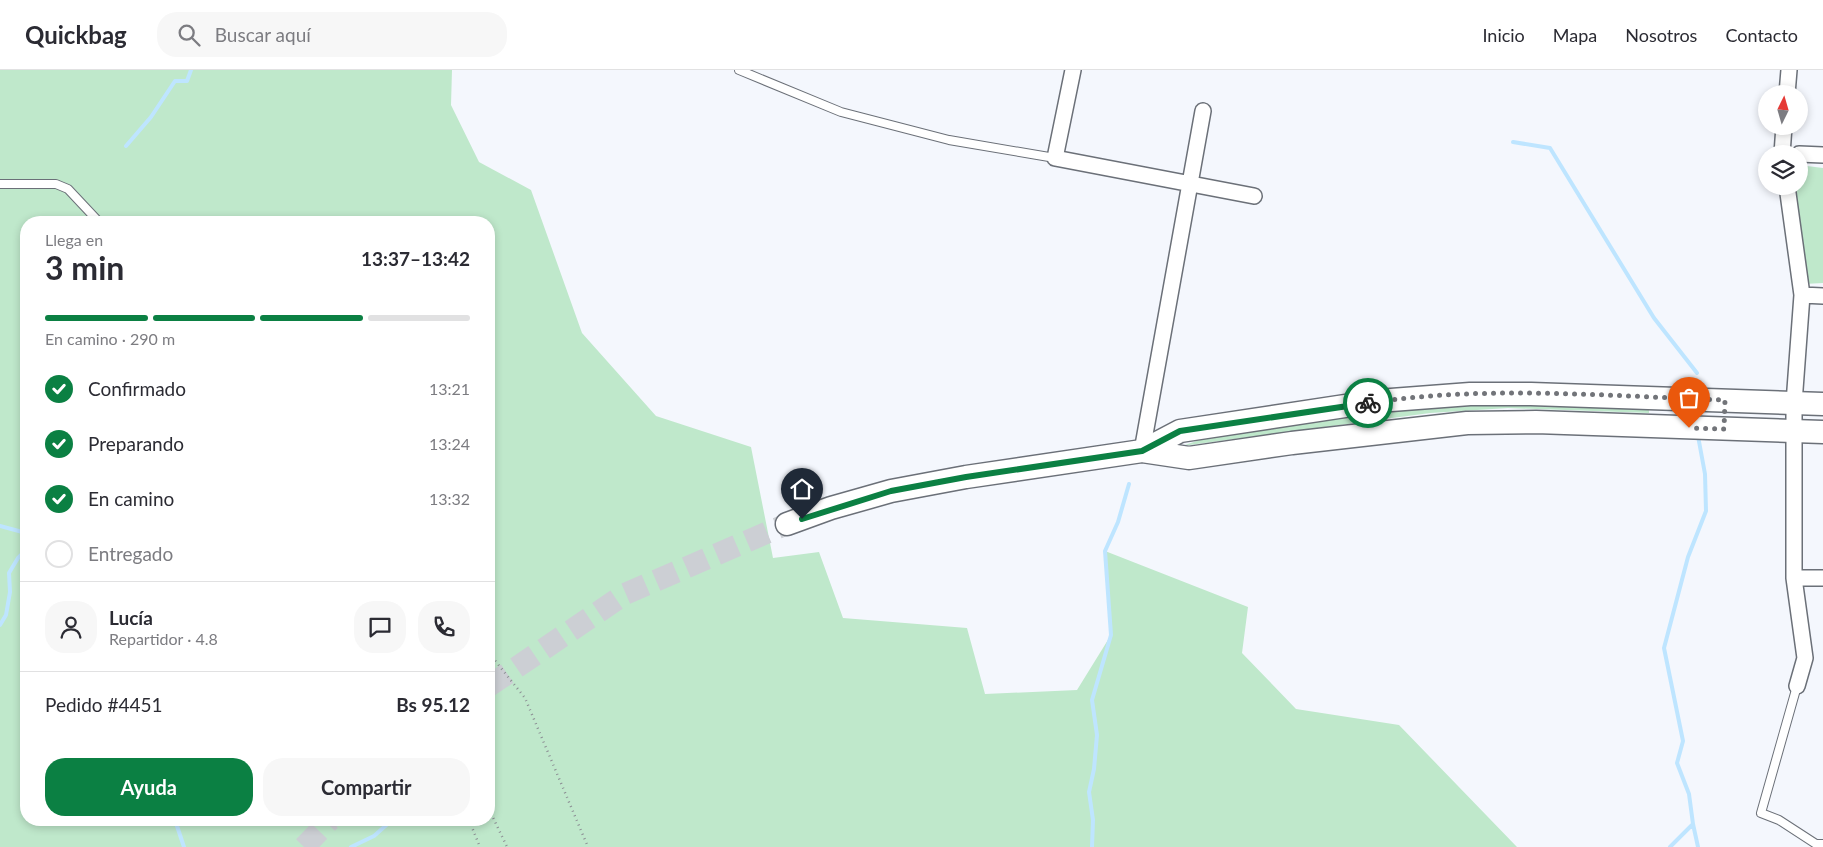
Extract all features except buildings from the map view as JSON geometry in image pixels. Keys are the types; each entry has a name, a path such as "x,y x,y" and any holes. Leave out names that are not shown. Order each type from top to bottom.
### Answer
{"main road":[{"path":"1142,451 1180,431 1378,401 1470,394 1823,404"},
{"path":"1724,429 1725,400"},
{"path":"787,524 831,508 891,491 966,477 1142,451 1190,458 1292,443 1467,423 1536,422 1823,432"}],"street":[{"path":"1073,70 1055,158 1254,196"},
{"path":"1788,85 1789,70"},
{"path":"1142,451 1203,111"},
{"path":"1808,154 1823,155"},
{"path":"1788,195 1802,295 1794,403 1794,578 1805,658 1797,686"},
{"path":"1802,295 1823,296"},
{"path":"1794,578 1823,578"}],"lane":[{"path":"739,70 841,112 949,140 1055,158"},
{"path":"0,184 56,184 68,189 93,216"},
{"path":"1797,686 1762,813 1779,820 1816,844 1823,844"}],"path":[{"path":"495,660 525,698 588,847"},
{"path":"495,822 507,847"},
{"path":"471,826 480,847"}],"green space":[{"path":"0,70 452,70 451,105 479,162 531,190 582,333 656,416 751,447 773,558 819,552 843,618 967,628 985,694 1077,690 1111,635 1105,551 1248,607 1242,653 1296,709 1399,725 1517,847 0,847"},
{"path":"1808,166 1823,168 1823,283 1804,284 1793,195 1808,195"},
{"path":"1445,401 1649,402 1649,413 1508,408 1430,413 1182,446 1229,430"}],"waterway":[{"path":"126,146 151,117 175,81 187,81 191,70"},
{"path":"1513,142 1550,148 1654,318 1697,373"},
{"path":"1670,847 1693,824 1689,794 1677,763 1683,741 1664,648 1688,557 1706,511 1705,474 1698,436"},
{"path":"1092,847 1093,820 1089,792 1094,769 1097,735 1092,700 1111,635 1105,551 1118,522 1129,484"},
{"path":"0,526 20,531"},
{"path":"0,625 6,615 10,592 9,573 20,556"},
{"path":"1693,824 1698,847"},
{"path":"177,826 184,847"},
{"path":"351,847 374,836 385,826"}],"tunnel":[{"path":"495,682 625,594 787,524"},
{"path":"304,847 324,826"}],"way so far":[{"path":"1368,403 1470,394 1725,400 1724,429 1689,428"}],"route":[{"path":"802,519 831,508 891,491 966,477 1142,451 1180,431 1368,403"}]}
